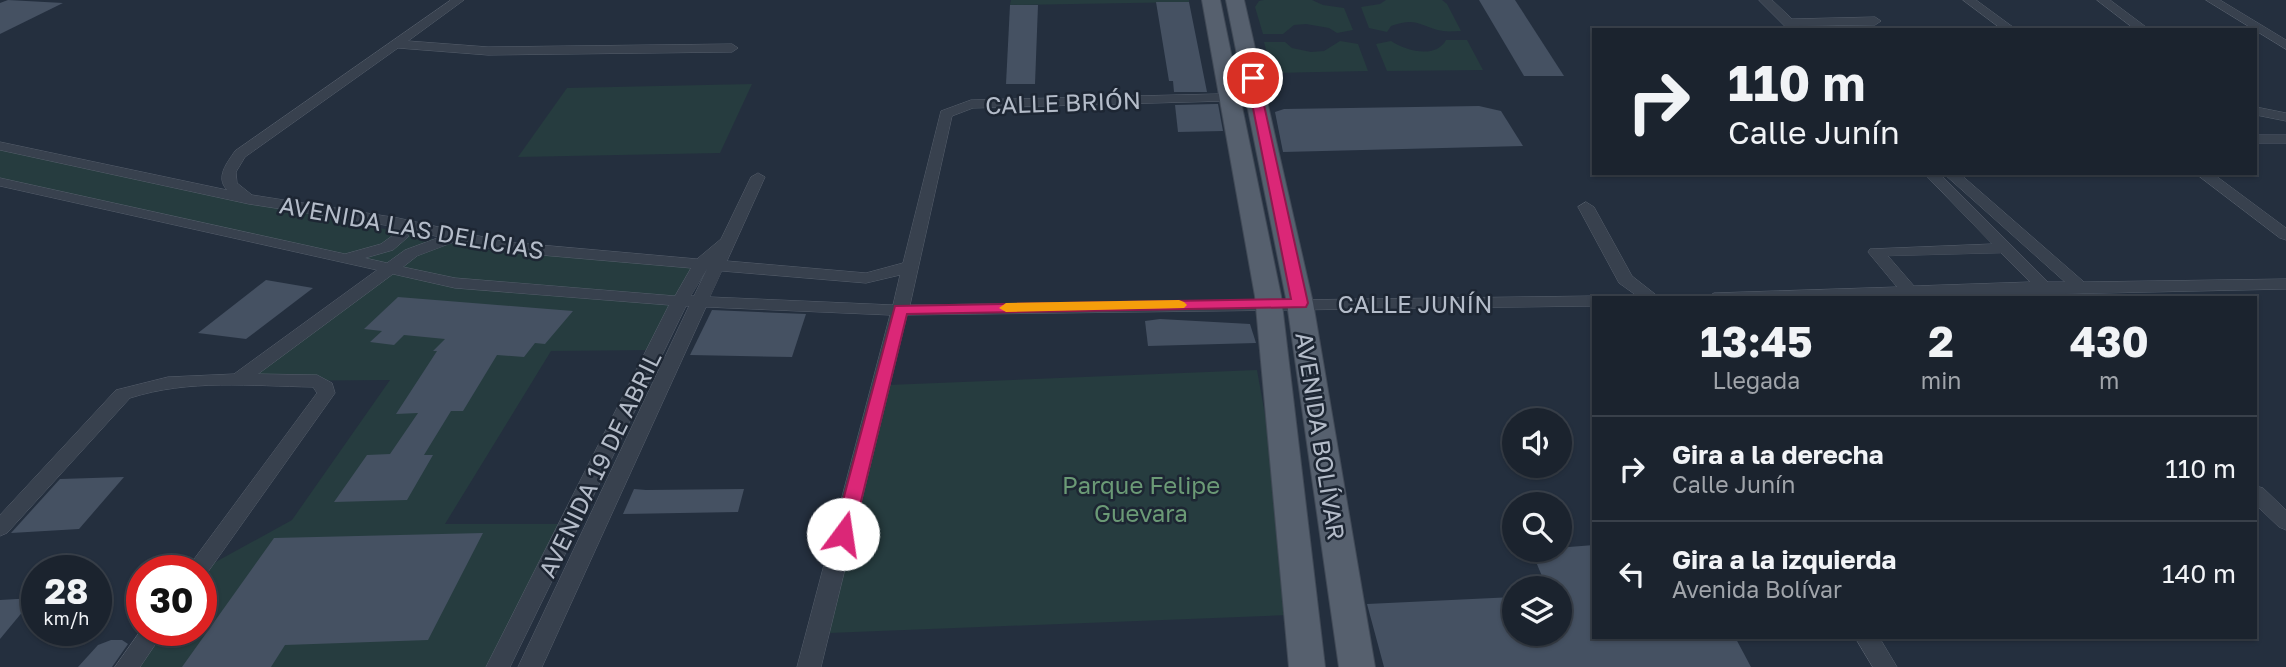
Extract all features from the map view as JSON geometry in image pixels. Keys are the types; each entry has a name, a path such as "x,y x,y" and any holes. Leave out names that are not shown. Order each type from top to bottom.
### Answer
{"main road":[{"name":"AVENIDA BOLÍVAR","path":"1211,0 1244,97 1300,303 1357,667"},
{"name":"AVENIDA BOLÍVAR","path":"1235,0 1307,667"}],"street":[{"path":"249,199 230,185 229,172 240,154 458,0"},
{"path":"1765,0 1793,26 1875,21"},
{"path":"1955,0 1993,28"},
{"path":"1969,0 2008,28"},
{"path":"2103,0 2141,28"},
{"path":"2211,0 2286,45"},
{"path":"397,44 488,51 733,48"},
{"name":"CALLE BRIÓN","path":"809,667 911,266 946,114 971,104 1244,97"},
{"path":"2257,111 2286,117"},
{"path":"2257,139 2286,139"},
{"name":"AVENIDA LAS DELICIAS","path":"0,146 249,199 398,223 453,238 506,247 866,278 882,276 911,266"},
{"path":"1933,175 2049,292"},
{"path":"1953,175 2079,286"},
{"path":"2205,175 2286,235"},
{"name":"AVENIDA 19 DE ABRIL","path":"498,667 710,264 728,242 758,177"},
{"name":"AVENIDA LAS DELICIAS","path":"0,183 455,282 690,301 900,310"},
{"path":"1586,207 1625,278 1649,296"},
{"path":"342,259 387,247 400,237 398,223"},
{"path":"236,381 387,268 419,248 453,238"},
{"path":"1909,291 1876,252 2005,248"},
{"path":"1770,296 1909,291 2049,292 2079,286 2286,284"},
{"name":"AVENIDA 19 DE ABRIL","path":"530,667 690,301"},
{"name":"CALLE JUNÍN","path":"900,310 1268,303 1592,301"},
{"path":"0,527 123,394 175,381 317,381 325,387 326,393 208,555"},
{"path":"2257,494 2286,522"},
{"path":"1868,639 1885,667"},
{"path":"127,667 142,646"}],"green space":[{"path":"1011,0 1189,0 1189,2 1010,5"},
{"path":"1312,0 1323,5 1344,8 1353,30 1337,33 1329,28 1306,24 1294,25 1283,34 1263,34 1255,7 1259,1"},
{"path":"1386,0 1442,0 1447,4 1461,31 1443,31 1413,22 1391,26 1387,32 1369,28 1361,7 1380,4"},
{"path":"1446,40 1467,40 1483,70 1387,71 1376,44 1391,41 1412,50 1428,51 1435,50"},
{"path":"1340,41 1358,44 1368,71 1272,73 1264,42 1285,42 1292,48 1311,52 1324,51"},
{"path":"752,84 720,153 518,157 567,88"},
{"path":"0,146 454,244 503,252 700,265 655,350 551,351 445,524 569,524 498,667 126,667 141,646 217,646 217,561 292,520 390,380 237,381 380,271 0,182"},
{"name":"Parque Felipe Guevara","path":"1257,370 1272,454 1288,615 829,633 888,385"}],"building":[{"path":"8,0 63,3 0,34 0,3"},
{"path":"1479,0 1515,0 1564,76 1524,76"},
{"path":"1156,2 1189,2 1207,92 1174,92 1173,81 1169,81"},
{"path":"1010,5 1038,5 1035,84 1006,84"},
{"path":"1218,104 1223,131 1178,132 1175,105"},
{"path":"1479,106 1501,111 1523,146 1283,152 1275,112 1284,109"},
{"path":"266,280 313,288 246,339 198,333"},
{"path":"398,297 573,311 545,344 535,343 524,357 497,355 463,411 451,411 424,455 433,455 407,500 334,502 367,455 390,454 418,413 396,414 437,351 433,351 445,339 404,335 394,345 370,342 382,331 364,329"},
{"path":"712,310 806,314 792,357 690,355"},
{"path":"1160,319 1250,324 1256,343 1148,346 1145,321"},
{"path":"124,477 79,529 11,533 60,479"},
{"path":"634,489 744,489 738,512 623,514"},
{"path":"483,533 428,640 285,645 271,667 182,667 197,646 217,646 217,618 274,538"},
{"path":"1592,545 1592,639 1736,639 1751,667 1384,667 1367,604 1502,598 1502,646 1572,646 1572,576 1542,576 1536,562 1572,562 1572,547"},
{"path":"21,599 21,614 0,639 0,600"},
{"path":"112,640 126,643 127,646 112,667 78,667 97,646 112,646"}],"slow traffic":[{"path":"1006,308 1179,305"}],"route":[{"path":"843,534 900,310 1300,303 1253,78"}]}
